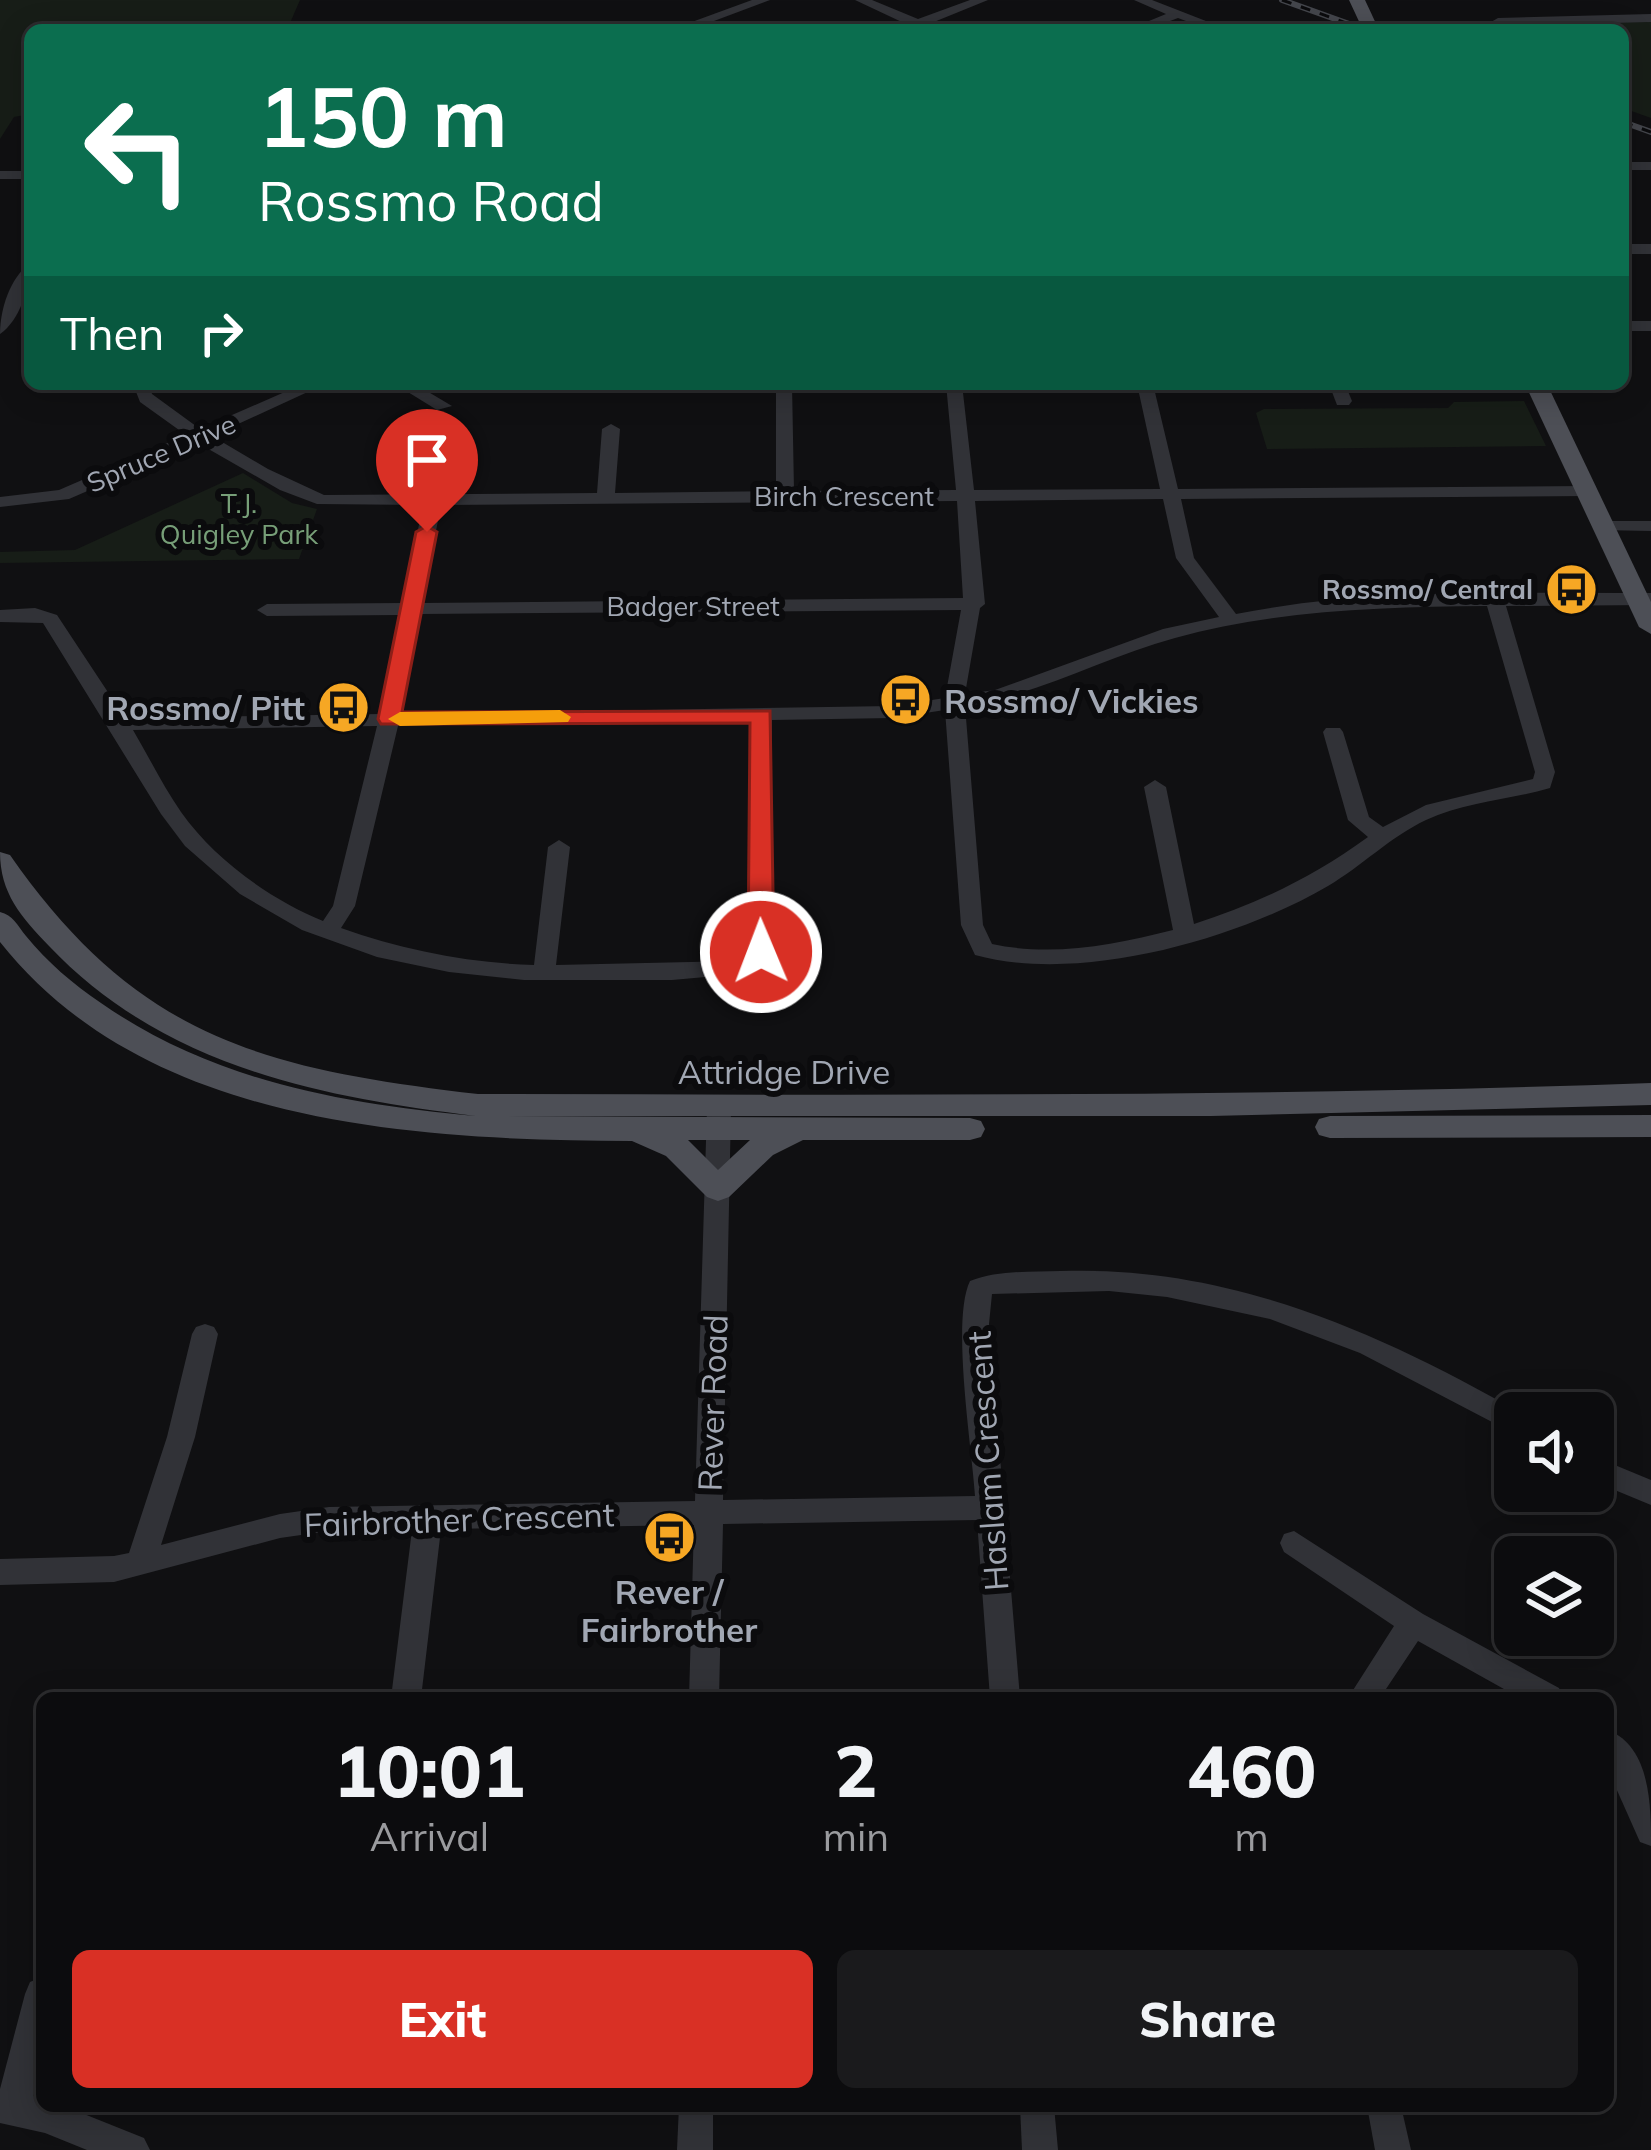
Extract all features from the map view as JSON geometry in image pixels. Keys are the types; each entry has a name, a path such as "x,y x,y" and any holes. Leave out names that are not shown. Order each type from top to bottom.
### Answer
{"main road":[{"path":"1539,390 1644,599 1651,627"},
{"name":"Attridge Drive","path":"0,861 45,930 91,976 152,1020 257,1065 325,1084 454,1102 718,1118 1366,1106 1651,1094"},
{"name":"Attridge Drive","path":"0,921 62,991 140,1043 241,1087 328,1112 409,1124 621,1130 718,1118 802,1130 1651,1126"},
{"path":"621,1130 676,1148 718,1189 762,1147 802,1130"}],"street":[{"path":"694,24 764,0"},
{"path":"861,0 917,24 982,0"},
{"path":"1140,0 1205,24"},
{"path":"1150,24 1177,14"},
{"path":"1498,22 1651,18"},
{"path":"0,329 24,280"},
{"path":"0,286 21,286"},
{"name":"Birch Crescent","path":"143,390 147,399 202,435 310,499 1587,491"},
{"name":"Spruce Drive","path":"0,502 63,495 303,390"},
{"path":"415,390 443,406"},
{"path":"784,390 784,496"},
{"path":"954,390 974,604 955,702 972,926 978,946 995,955 1132,946 1232,922 1292,897 1422,813 1543,783 1545,772 1516,659 1495,601"},
{"path":"1145,390 1185,558 1230,619"},
{"path":"606,497 611,429"},
{"path":"328,930 344,906 389,719 433,500"},
{"path":"1604,526 1651,526"},
{"path":"119,724 892,712 1027,687 1142,642 1230,619 1366,602 1644,599"},
{"name":"Badger Street","path":"268,610 974,604"},
{"path":"0,616 35,614 50,619 181,827 212,860 276,906 328,930 442,963 544,973 720,970 755,961 761,952 762,716"},
{"path":"1333,732 1359,820 1382,837"},
{"path":"1155,787 1185,934"},
{"path":"544,973 559,847"},
{"name":"Rever Road","path":"704,1692 718,1118"},
{"name":"Haslam Crescent","path":"1005,1692 975,1296 989,1284 1107,1281 1250,1302 1370,1343 1494,1412"},
{"path":"140,1564 181,1437 206,1334"},
{"path":"1614,1477 1651,1492"},
{"name":"Fairbrother Crescent","path":"0,1572 140,1564 280,1526 329,1519 990,1508"},
{"path":"407,1692 428,1517"},
{"path":"1294,1543 1413,1623 1537,1692"},
{"path":"1367,1692 1413,1623"},
{"path":"1614,1753 1629,1774 1651,1831"},
{"path":"36,2020 22,2080 5,2107 132,2150"},
{"path":"695,2150 696,2112"},
{"path":"1037,2112 1040,2150"},
{"path":"1385,2112 1393,2150"}],"green space":[{"path":"0,0 300,0 290,24 24,24 24,115 14,117 0,139"},
{"path":"1651,22 1651,118 1629,110 1629,24 1530,23"},
{"path":"1524,401 1546,446 1267,449 1256,413 1264,409 1448,408 1454,402"},
{"name":"T.J. Quigley Park","path":"243,473 292,503 317,509 299,559 0,563 0,552 75,550"}],"railway":[{"path":"1282,0 1349,24"},
{"path":"1629,124 1651,132"}],"slow traffic":[{"path":"400,719 560,717"}],"place":[{"name":"Rossmo/ Central","path":"1572,589"},
{"name":"Rossmo/ Vickies","path":"905,700"},
{"name":"Rossmo/ Pitt","path":"344,707"},
{"name":"Rever / Fairbrother","path":"669,1537"}],"route":[{"path":"427,532 389,719 762,716 761,952"}]}
